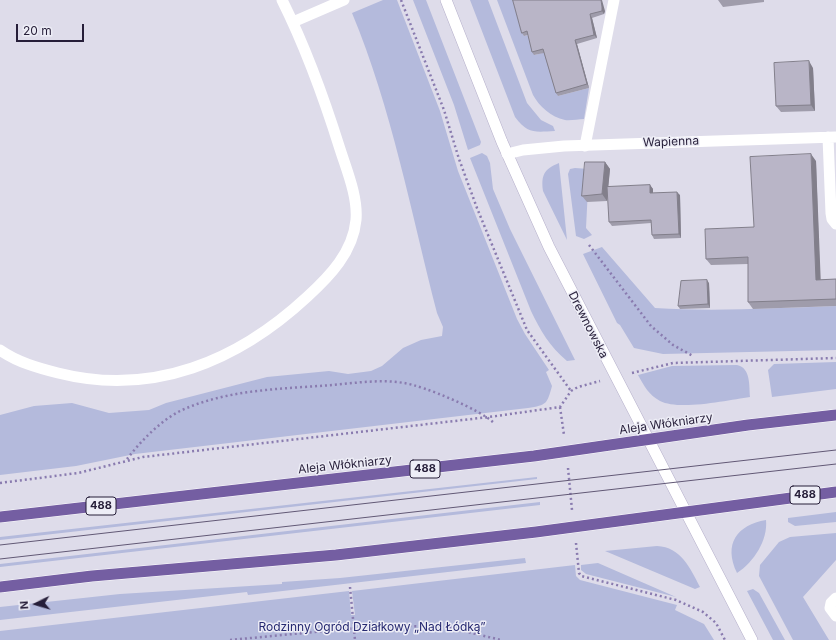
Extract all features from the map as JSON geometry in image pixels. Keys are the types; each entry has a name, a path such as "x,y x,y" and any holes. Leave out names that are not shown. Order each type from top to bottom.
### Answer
{"main road":[{"path":"0,350 10,357 45,369 83,379 113,382 166,376 206,364 235,351 295,307 325,280 340,261 351,243 356,220 354,193 323,95 293,22 282,0"},
{"path":"293,22 344,0"},
{"name":"Drewnowska","path":"446,0 507,154 549,247 647,440 752,640"},
{"path":"585,146 614,0"},
{"path":"832,137 831,213 833,222 836,224"},
{"name":"Wapienna","path":"507,154 536,148 832,137"},
{"name":"Aleja Włókniarzy","path":"0,517 534,456 748,425 836,415"},
{"name":"488","path":"0,587 92,576 336,555 556,530 836,492"},
{"path":"836,598 830,608 836,616"}],"path":[{"path":"401,0 444,110 455,147 477,208 527,330 571,391"},
{"path":"589,245 651,326 673,345 693,356"},
{"path":"634,372 673,363 836,358"},
{"path":"126,460 138,445 165,420 181,411 216,400 255,391 378,380 406,383 456,402 489,417 495,424"},
{"path":"562,420 560,407 571,391 584,385"},
{"path":"0,483 78,474 126,460 489,417 560,407"},
{"path":"568,471 572,504"},
{"path":"577,552 579,573 581,576 676,600 690,606 712,618 725,640"},
{"path":"350,588 355,640"},
{"path":"230,640 354,627 388,626 451,628 501,640"}],"green space":[{"path":"383,0 397,0 440,111 458,171 517,319 549,370 546,372 552,386 549,397 545,403 528,408 135,454 76,466 0,475 0,415 34,406 72,403 109,413 149,410 166,403 267,377 329,371 348,374 371,371 382,366 403,348 421,340 442,336 443,327 437,313 390,123 366,49 352,13"},
{"path":"413,0 426,0 481,142 480,145 468,150 454,105"},
{"path":"470,0 488,0 527,103 541,120 553,126 555,131 532,131 520,123 515,117"},
{"path":"497,0 514,0 524,36 529,35 535,55 546,52 558,96 589,88 584,119 560,119 542,107 533,95"},
{"path":"482,153 487,156 490,163 493,189 510,229 575,360 567,361 555,350 531,311 470,158"},
{"path":"559,163 567,240 543,191 543,177 545,173 547,170"},
{"path":"570,169 589,169 586,228 592,235 584,239 576,236 568,174"},
{"path":"602,247 655,308 723,310 836,306 836,350 663,354 634,348 620,325 617,323 583,254"},
{"path":"836,362 836,389 772,397 768,370 774,364"},
{"path":"737,365 742,367 747,374 750,397 704,404 679,405 660,401 650,393 638,375 672,366"},
{"path":"537,477 537,479 0,540 0,537"},
{"path":"540,502 540,505 0,567 0,564"},
{"path":"836,512 836,522 795,526 788,522 788,518"},
{"path":"766,520 765,535 759,550 749,563 737,573 733,563 732,553 732,545 735,538 740,531 747,526"},
{"path":"836,533 836,560 803,597 829,640 793,640 759,576 760,565 779,542 790,537"},
{"path":"657,546 665,547 679,554 700,587 695,589 605,551"},
{"path":"525,558 526,563 248,595 247,592 0,620 0,607 120,594 282,584 282,582 340,578"},
{"path":"598,563 676,597 586,574 581,570 581,565"},
{"name":"Rodzinny Ogród Działkowy „Nad Łódką”","path":"575,565 576,576 580,580 677,605 675,610 704,624 714,640 0,640 0,631 349,591 351,615 355,615 352,591"},
{"path":"753,589 759,593 785,640 773,640 747,591"}],"building":[{"path":"513,0 601,0 602,11 590,14 594,35 575,40 587,84 556,93 543,49 532,52 527,31 522,33"},
{"path":"809,61 811,105 776,106 774,63"},
{"path":"811,154 816,280 836,279 836,299 748,302 748,257 706,259 705,229 754,227 750,157"},
{"path":"585,162 605,162 602,194 582,196"},
{"path":"650,185 650,193 677,192 679,234 652,235 651,220 609,222 607,187"},
{"path":"707,280 708,304 678,306 681,281"}],"tram line":[{"path":"0,545 836,450"},
{"path":"0,559 836,464"}]}
